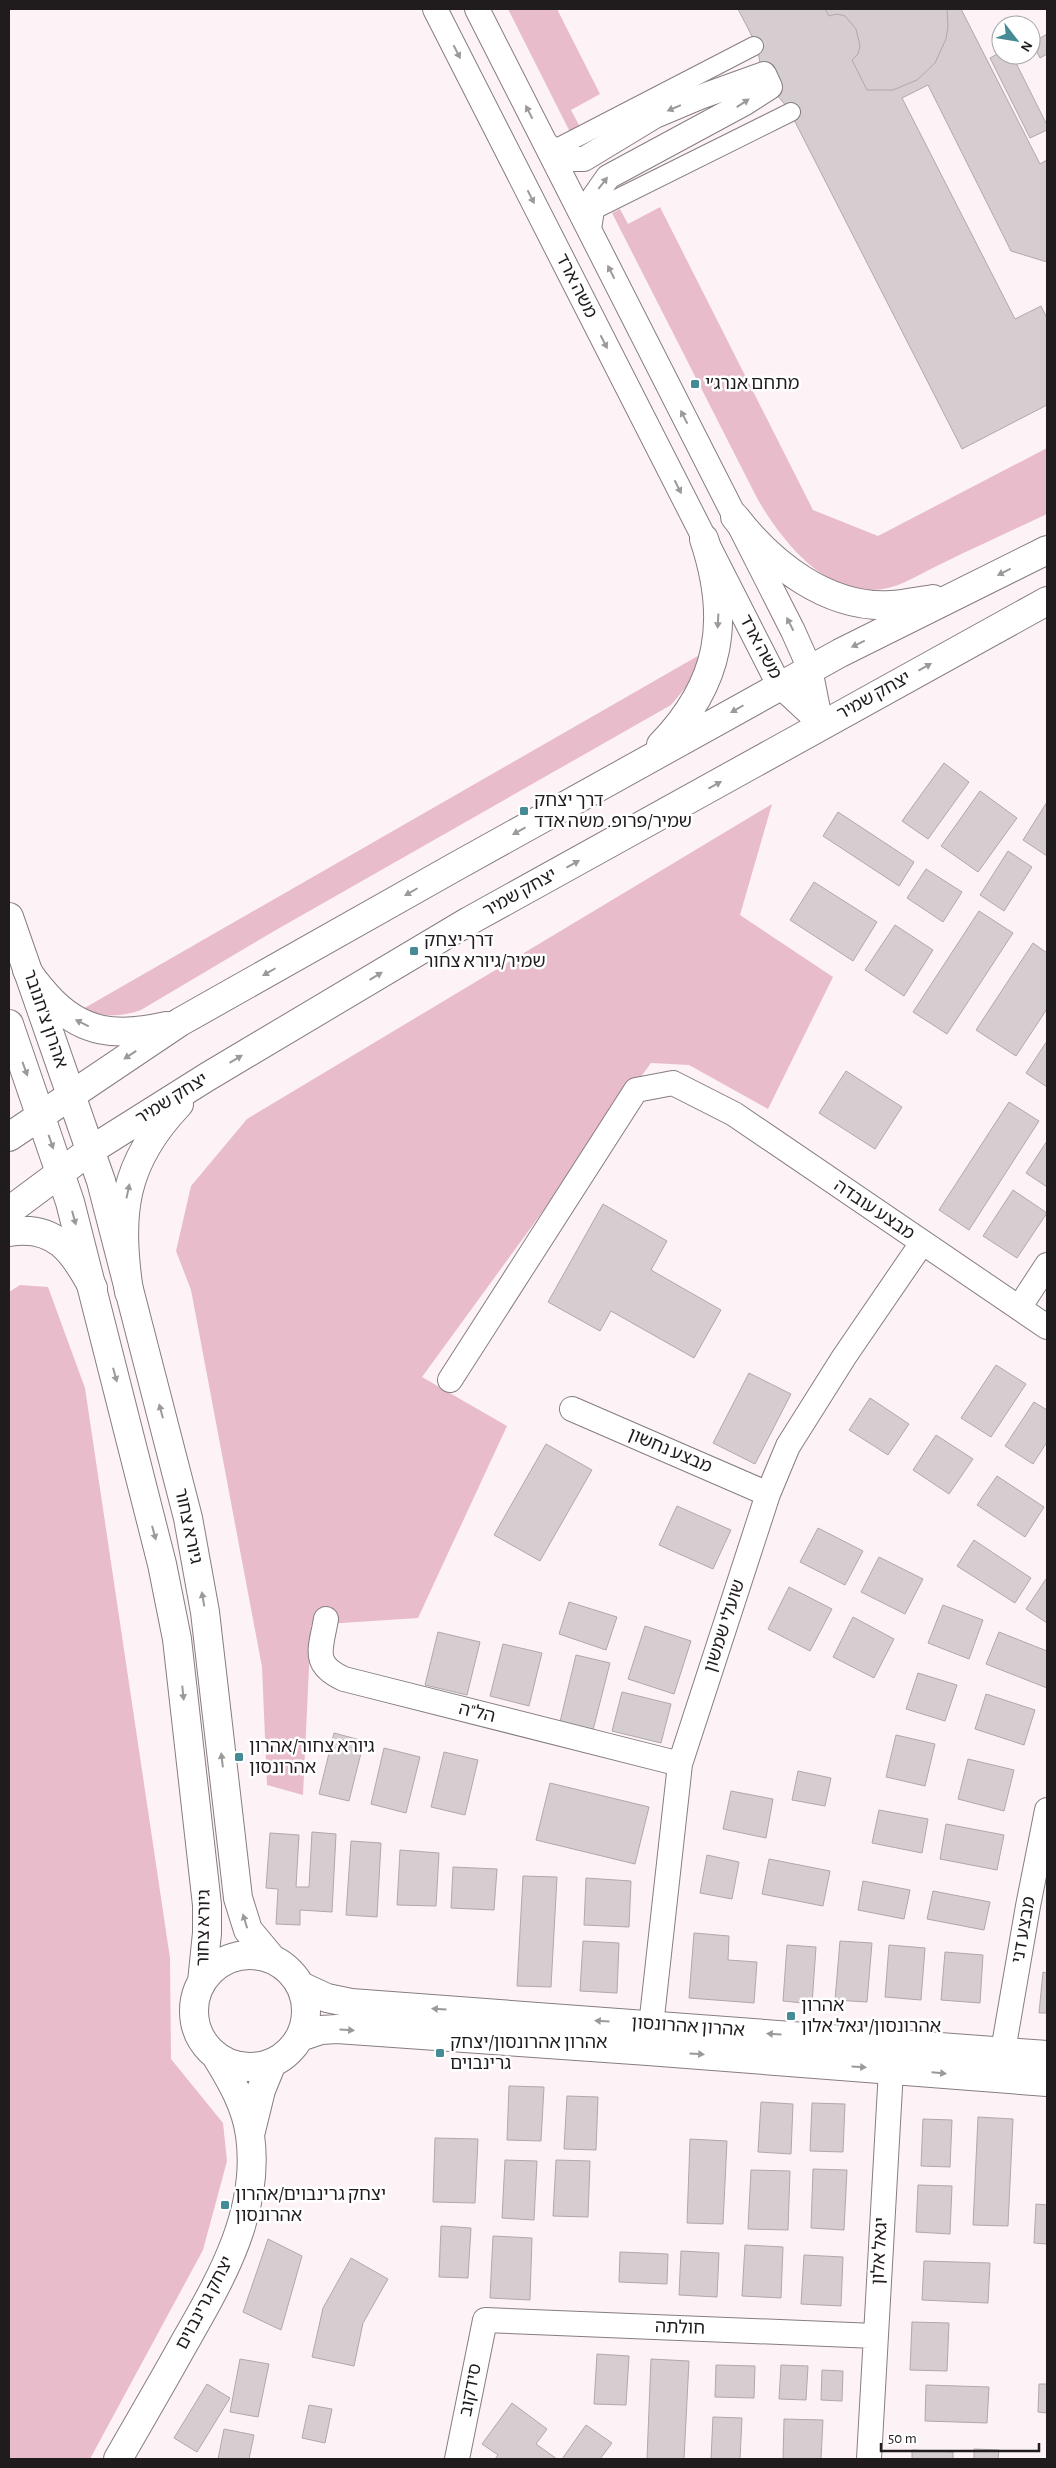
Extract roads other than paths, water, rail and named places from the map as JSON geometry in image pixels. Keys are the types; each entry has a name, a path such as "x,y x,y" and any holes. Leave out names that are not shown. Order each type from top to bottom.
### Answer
{"street":[{"name":"משה ארד","path":"435,9 780,685 821,724"},
{"name":"משה ארד","path":"477,9 548,148 589,220 810,669 821,724"},
{"path":"589,220 594,197 608,177 620,168 745,103 770,87 764,74 700,97 655,116 584,159 563,159 548,148 754,46"},
{"path":"589,220 791,112"},
{"path":"735,518 768,555 790,572 815,587 839,596 862,603 890,605 957,596"},
{"path":"642,764 679,724 698,698 710,671 717,643 718,615 716,587 704,539"},
{"path":"9,1136 180,1022 780,685 1047,550"},
{"name":"יצחק שמיר","path":"9,1211 60,1171 91,1150 207,1077 469,921 1047,600"},
{"name":"אהרון צ'חנובר","path":"9,917 71,1093"},
{"path":"28,970 41,988 65,1013 80,1023 98,1030 119,1033 145,1031 180,1022"},
{"name":"אהרון צ'חנובר","path":"9,1024 41,1114"},
{"path":"129,1292 123,1245 124,1215 129,1187 138,1162 150,1138 167,1116 207,1077"},
{"name":"מבצע עובדה","path":"450,1380 636,1090 674,1083 734,1114 1047,1327"},
{"name":"גיורא צחור","path":"71,1093 91,1150 188,1518 205,1612 238,1898 248,1930 273,1960"},
{"name":"גיורא צחור","path":"41,1114 60,1171 93,1288 162,1564 178,1639 207,1905 207,1933 202,1982"},
{"path":"9,1232 36,1231 52,1237 67,1248 80,1264 93,1288"},
{"name":"שועלי שמשון","path":"648,2051 680,1764 768,1494 794,1438 844,1357 922,1243"},
{"path":"1019,1308 1047,1265"},
{"name":"מבצע נחשון","path":"572,1409 768,1494"},
{"name":"הל\"ה","path":"326,1619 320,1656 328,1671 344,1679 680,1764"},
{"name":"מבצע דני","path":"1003,2051 1047,1810"},
{"path":"258,1955 273,1960 284,1966 301,1986 306,2012 300,2037 288,2052 272,2063 258,2067 242,2067 228,2063 216,2056 198,2034 194,2020 195,2000 202,1982 212,1969 234,1958 258,1955"},
{"name":"אהרון אהרונסון","path":"301,1986 327,1998 350,2003 650,2024 892,2056 1047,2082"},
{"name":"אהרון אהרונסון","path":"300,2037 321,2030 337,2029 648,2051 892,2056 1003,2051 1047,2055"},
{"name":"יצחק גרינבוים","path":"118,2459 209,2300 244,2223 252,2170 250,2135 245,2111 232,2083 216,2056"},
{"name":"יגאל אלון","path":"869,2459 892,2056"},
{"name":"יצחק גרינבוים","path":"250,2135 261,2090 272,2063"},
{"name":"חולתה","path":"485,2320 875,2336"},
{"name":"סידקוב","path":"457,2459 485,2320"}],"place":[{"name":"מתחם אנרג׳י","path":"695,384"},
{"name":"דרך יצחק שמיר/פרופ. משה אדד","path":"524,811"},
{"name":"דרך יצחק שמיר/גיורא צחור","path":"414,951"},
{"name":"גיורא צחור/אהרון אהרונסון","path":"239,1757"},
{"name":"אהרון אהרונסון/יגאל אלון","path":"791,2016"},
{"name":"אהרון אהרונסון/יצחק גרינבוים","path":"440,2053"},
{"name":"יצחק גרינבוים/אהרון אהרונסון","path":"225,2205"}]}
